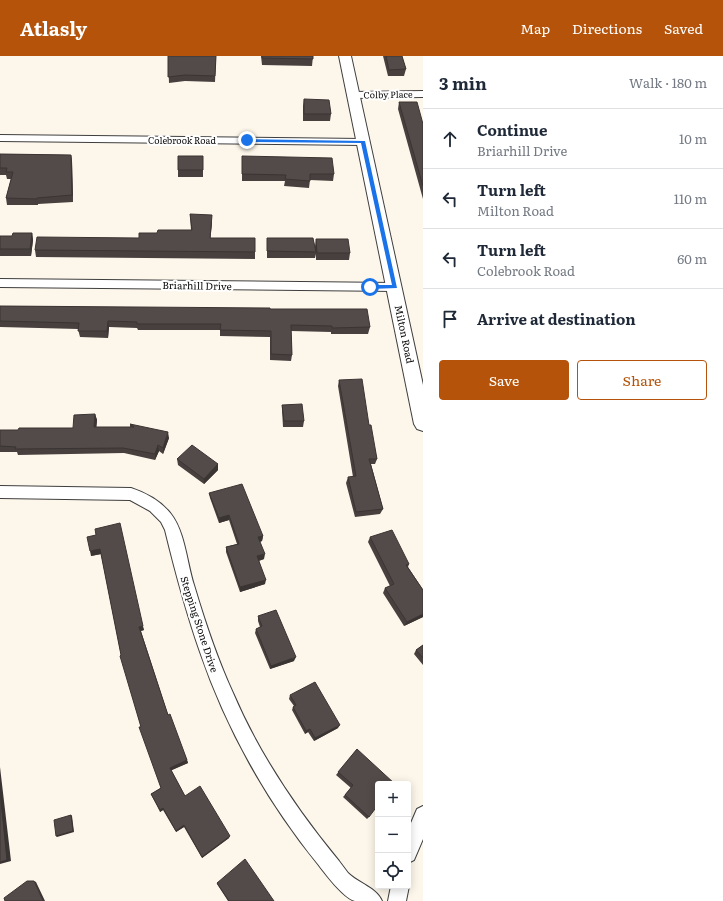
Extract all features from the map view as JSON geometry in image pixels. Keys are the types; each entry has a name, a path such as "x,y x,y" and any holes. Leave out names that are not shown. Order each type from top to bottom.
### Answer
{"street":[{"name":"Milton Road","path":"345,56 423,424"},
{"name":"Colby Place","path":"353,95 423,94"},
{"name":"Colebrook Road","path":"0,138 363,142"},
{"name":"Briarhill Drive","path":"0,282 395,287"},
{"name":"Stepping Stone Drive","path":"0,492 131,494 141,498 155,507 166,518 172,529 186,585 208,653 227,700 259,763 309,839 342,880 362,895 373,901"},
{"path":"408,853 423,815"},
{"path":"397,901 399,889"}],"building":[{"path":"168,56 216,56 215,76 185,75 168,77"},
{"path":"262,56 313,56 313,59 262,58"},
{"path":"386,56 402,56 406,69 389,70"},
{"path":"304,99 329,100 331,114 304,114"},
{"path":"399,102 417,102 423,124 423,186"},
{"path":"0,154 71,155 72,195 37,199 6,198 13,172 6,172 7,168 0,168"},
{"path":"178,156 203,156 203,170 178,170"},
{"path":"242,156 332,158 334,174 310,174 310,181 285,179 286,175 242,174"},
{"path":"190,214 212,215 210,238 255,238 255,252 35,250 37,237 139,238 139,233 157,233 158,230 192,230"},
{"path":"13,233 32,233 30,249 0,249 0,236 12,236"},
{"path":"267,238 313,238 316,252 267,251"},
{"path":"316,239 348,239 350,253 317,253"},
{"path":"0,306 367,309 370,327 332,328 332,326 291,325 292,355 271,354 271,331 220,330 221,324 137,324 137,322 108,321 107,331 78,331 79,323 0,321"},
{"path":"362,379 369,425 371,425 377,459 369,459 383,509 356,512 348,477 356,476 339,380"},
{"path":"302,404 304,421 284,421 282,405"},
{"path":"95,414 94,427 134,427 130,424 168,432 163,448 158,445 155,454 123,448 15,449 16,447 0,446 0,430 18,430 19,428 73,428 74,415"},
{"path":"192,445 218,464 204,479 177,459"},
{"path":"242,484 263,536 258,537 265,554 257,556 266,580 240,587 226,547 239,544 229,515 219,518 209,493"},
{"path":"120,523 143,626 139,627 168,715 170,714 187,760 170,768 185,796 200,786 230,836 202,857 184,825 176,831 163,808 160,810 151,794 161,788 139,727 141,727 120,656 100,549 90,551 87,537 96,535 95,529"},
{"path":"392,530 409,564 406,565 423,590 423,614 407,622 385,588 394,584 370,537"},
{"path":"276,610 296,657 271,666 256,629 262,626 258,616"},
{"path":"423,645 423,658 416,650"},
{"path":"315,682 340,725 315,738 310,729 306,731 293,707 296,705 290,695"},
{"path":"357,749 392,781 375,781 375,809 369,817 345,795 353,785 338,772"},
{"path":"0,792 7,860 0,862"},
{"path":"71,815 73,831 56,836 54,820"},
{"path":"245,859 274,901 229,901 217,883"},
{"path":"27,881 34,881 43,901 5,901 4,898"}],"route":[{"path":"247,140 363,142 395,287 370,287"}]}
